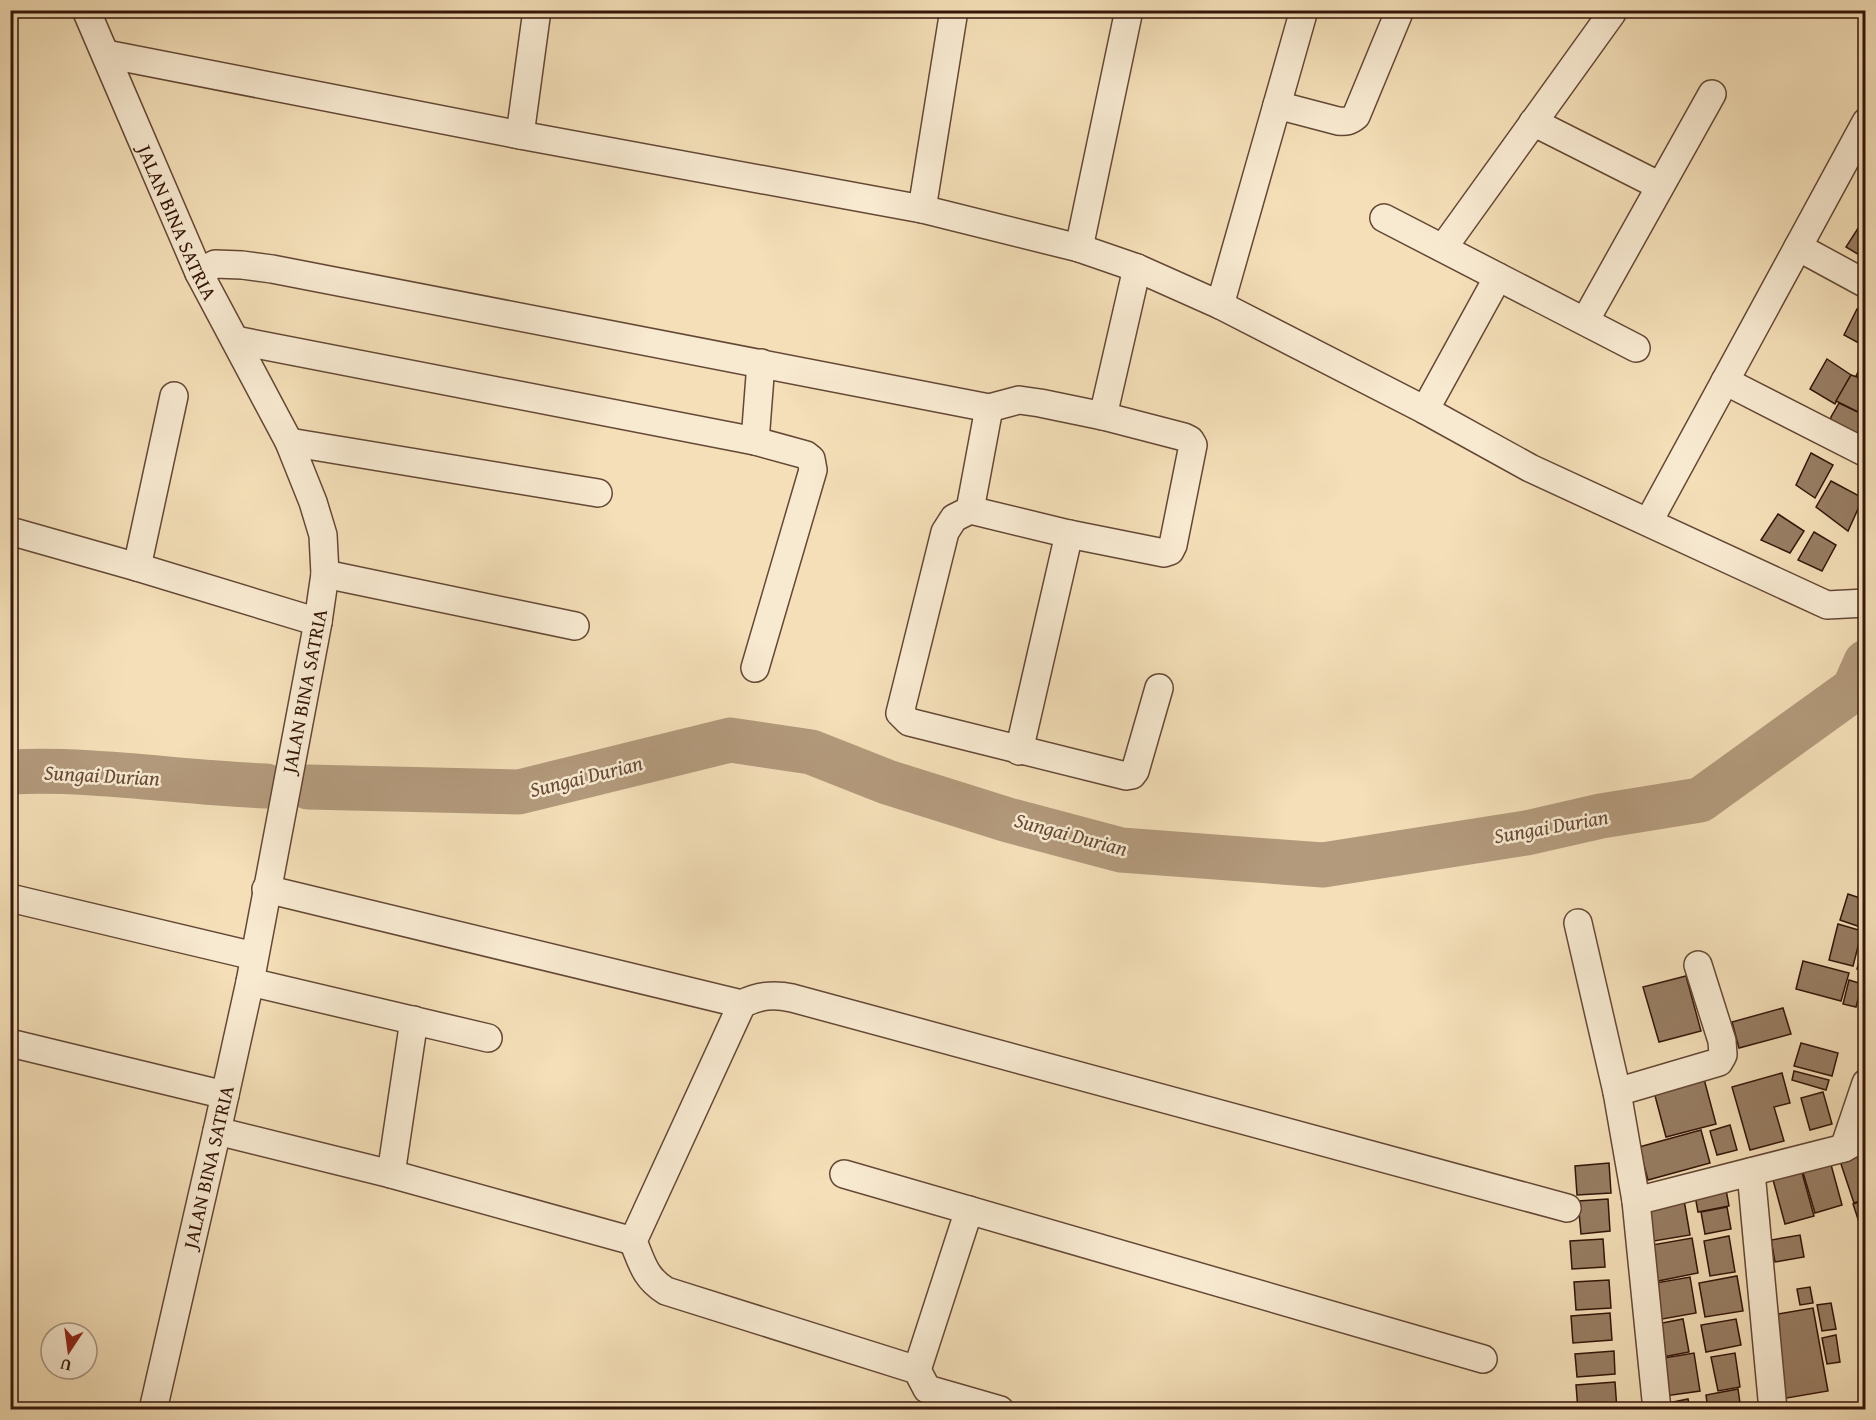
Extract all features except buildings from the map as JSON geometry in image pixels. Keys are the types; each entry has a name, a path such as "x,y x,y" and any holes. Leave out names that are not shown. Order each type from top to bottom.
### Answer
{"street":[{"name":"JALAN BINA SATRIA","path":"86,10 199,273 289,442 314,502 323,535 325,574 318,622 252,969 153,1410"},
{"path":"520,135 537,10"},
{"path":"922,209 954,10"},
{"path":"1079,248 1129,10"},
{"path":"1220,304 1304,10"},
{"path":"1277,105 1338,121 1352,120 1356,116 1400,10"},
{"path":"1443,248 1611,13"},
{"path":"106,54 520,135 922,209 1079,248 1137,268 1220,304 1425,410 1530,468 1827,605 1865,603"},
{"path":"1585,321 1712,94"},
{"path":"1533,122 1660,186"},
{"path":"1649,521 1866,122"},
{"path":"1384,218 1636,348"},
{"path":"1798,247 1866,284"},
{"path":"199,273 215,264 272,269 989,408 1019,400 1103,416 1184,437 1193,445 1170,551 1157,553 970,510 954,518 945,532 900,713 909,722 1019,751 1120,775 1132,775 1159,688"},
{"path":"1103,416 1137,268"},
{"path":"1425,410 1498,277"},
{"path":"235,340 755,441 806,455 811,459 813,470 755,668"},
{"path":"755,441 761,363"},
{"path":"1725,381 1866,453"},
{"path":"137,567 174,396"},
{"path":"970,510 989,408"},
{"path":"289,442 598,493"},
{"path":"10,531 318,622"},
{"path":"1019,751 1069,534"},
{"path":"325,574 575,626"},
{"path":"266,889 742,1004"},
{"path":"10,898 252,969 414,1020 488,1038"},
{"path":"1578,922 1617,1092 1636,1201 1657,1410"},
{"path":"1617,1092 1719,1062 1723,1055 1722,1041 1698,965"},
{"path":"1000,1410 922,1390 666,1291 654,1284 646,1274 633,1241 742,1004 752,998 765,996 792,998 1567,1208"},
{"path":"392,1174 414,1020"},
{"path":"10,1043 225,1095"},
{"path":"1636,1201 1855,1142 1866,1083"},
{"path":"217,1131 392,1174 633,1241"},
{"path":"1750,1172 1773,1410"},
{"path":"844,1174 1483,1359"},
{"path":"922,1390 969,1210"}],"waterway":[{"name":"Sungai Durian","path":"308,787 519,792 730,740 811,752 887,782 1008,820 1121,850 1323,865 1526,833 1601,816 1700,800 1854,689 1866,662"},
{"name":"Sungai Durian","path":"10,772 74,772 266,786"}]}
